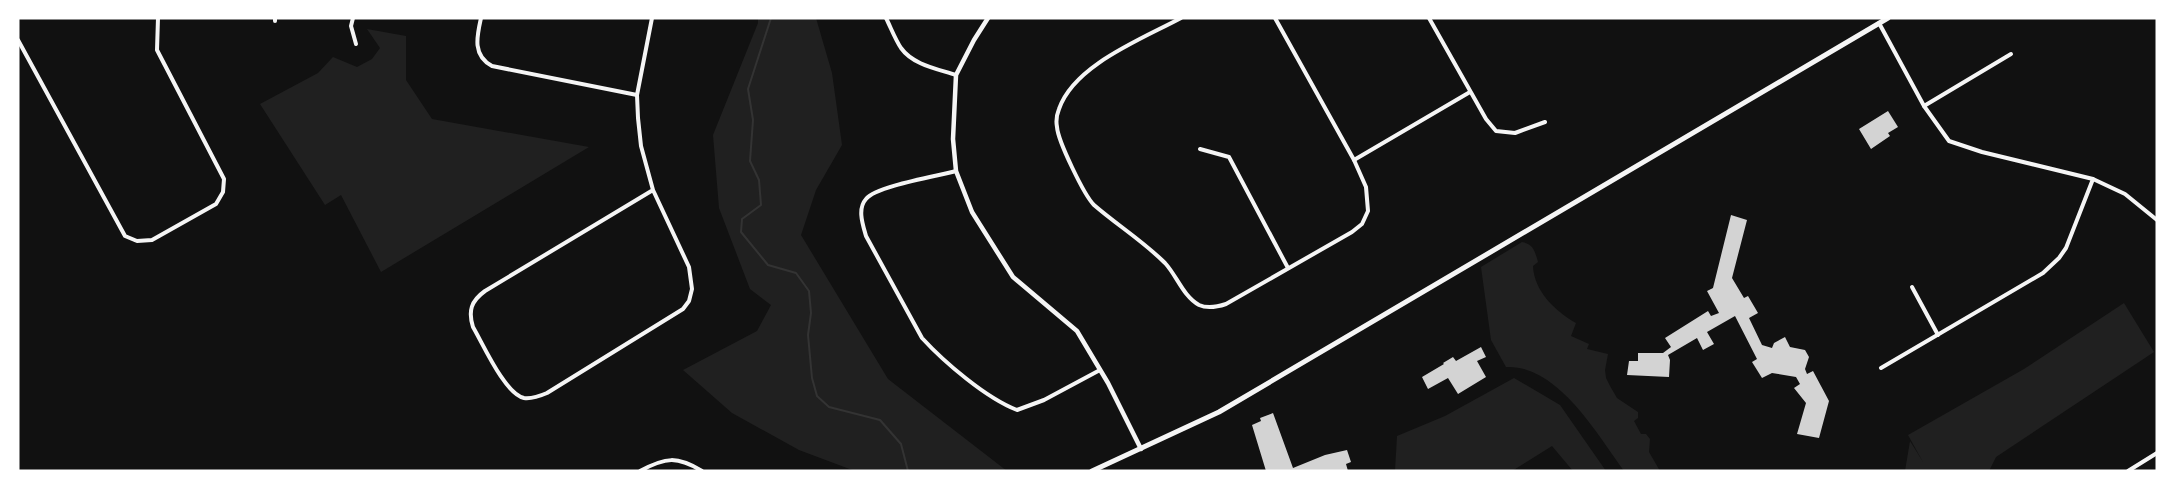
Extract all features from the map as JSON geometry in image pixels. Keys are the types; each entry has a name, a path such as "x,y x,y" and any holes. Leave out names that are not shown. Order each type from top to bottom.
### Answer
{"main road":[{"path":"1092,471 1219,412 1877,21 1888,18"}],"street":[{"path":"18,40 125,236 137,241 152,240 216,204 223,192 224,178 157,50 158,18"},
{"path":"353,18 351,26 356,44"},
{"path":"481,18 477,42 479,54 492,66 637,95"},
{"path":"652,18 637,95 641,146 653,190 689,267 692,290 689,301 682,309 547,393 527,399 518,396 507,386 473,327 470,316 471,305 476,297 653,190"},
{"path":"886,18 902,49 914,59 956,75"},
{"path":"988,18 956,75 953,139 956,171 972,212 1013,277 1077,331 1141,449"},
{"path":"1181,18 1091,67 1066,95 1059,110 1056,126 1061,143 1092,203 1155,254 1173,272 1192,300 1201,306 1214,308 1226,304 1352,232 1362,224 1368,211 1366,186 1354,160 1275,18"},
{"path":"1429,18 1486,119 1497,131 1515,132 1545,122"},
{"path":"1877,21 1924,106 1949,141 1982,152 2093,179 2125,194 2157,220"},
{"path":"1924,106 2011,54"},
{"path":"1354,160 1470,92"},
{"path":"1200,149 1229,157 1288,268"},
{"path":"956,171 882,190 866,198 862,207 866,236 922,338 934,351 1000,403 1017,410 1044,400 1100,370"},
{"path":"1881,368 2043,273 2066,248 2093,179"},
{"path":"1912,287 1938,335"},
{"path":"2128,471 2157,453"},
{"path":"640,471 658,461 674,459 702,471"}],"shaded area":[{"path":"758,18 816,18 832,73 842,145 816,190 801,235 888,379 1007,471 855,471 799,450 732,413 683,370 757,331 771,305 750,289 719,208 713,135"},
{"path":"367,29 406,36 406,80 432,119 589,147 381,272 341,195 325,205 260,104 318,73 333,57 357,67 372,59 380,48"},
{"path":"1522,242 1532,247 1535,252 1538,262 1533,266 1534,275 1542,292 1553,306 1576,323 1571,336 1589,344 1587,349 1608,354 1606,378 1617,398 1638,412 1638,418 1634,421 1641,434 1646,434 1650,439 1649,452 1660,471 1624,471 1589,421 1559,389 1525,369 1506,367 1491,340 1481,267"},
{"path":"2124,303 2154,352 1996,457 1989,471 1905,471 1910,441 1923,462 1908,435 2024,369"},
{"path":"1514,378 1560,405 1606,471 1573,471 1552,446 1512,471 1395,471 1397,436 1445,416"}],"building":[{"path":"1888,111 1898,127 1888,133 1890,136 1871,149 1859,129"},
{"path":"1731,215 1747,220 1732,278 1744,298 1748,296 1758,313 1749,318 1762,345 1772,348 1774,343 1785,337 1790,347 1805,350 1809,357 1805,369 1807,374 1813,371 1829,401 1819,438 1797,434 1806,403 1794,388 1800,384 1796,377 1772,373 1762,378 1752,362 1757,359 1735,316 1707,332 1714,344 1703,350 1697,338 1668,355 1669,377 1627,375 1629,361 1638,361 1638,353 1663,353 1671,347 1665,338 1708,311 1711,316 1719,313 1707,291 1713,288"},
{"path":"1481,347 1486,357 1477,361 1486,377 1458,394 1448,378 1428,389 1422,377 1453,357 1456,361"},
{"path":"1273,413 1293,468 1325,455 1347,450 1351,462 1346,464 1348,471 1266,471 1252,425 1261,421 1260,418"}],"waterway":[{"path":"771,18 748,89 753,120 750,161 759,180 761,205 742,219 741,232 768,265 796,273 809,291 811,313 808,335 812,378 817,396 829,407 880,420 901,444 908,471"}]}
